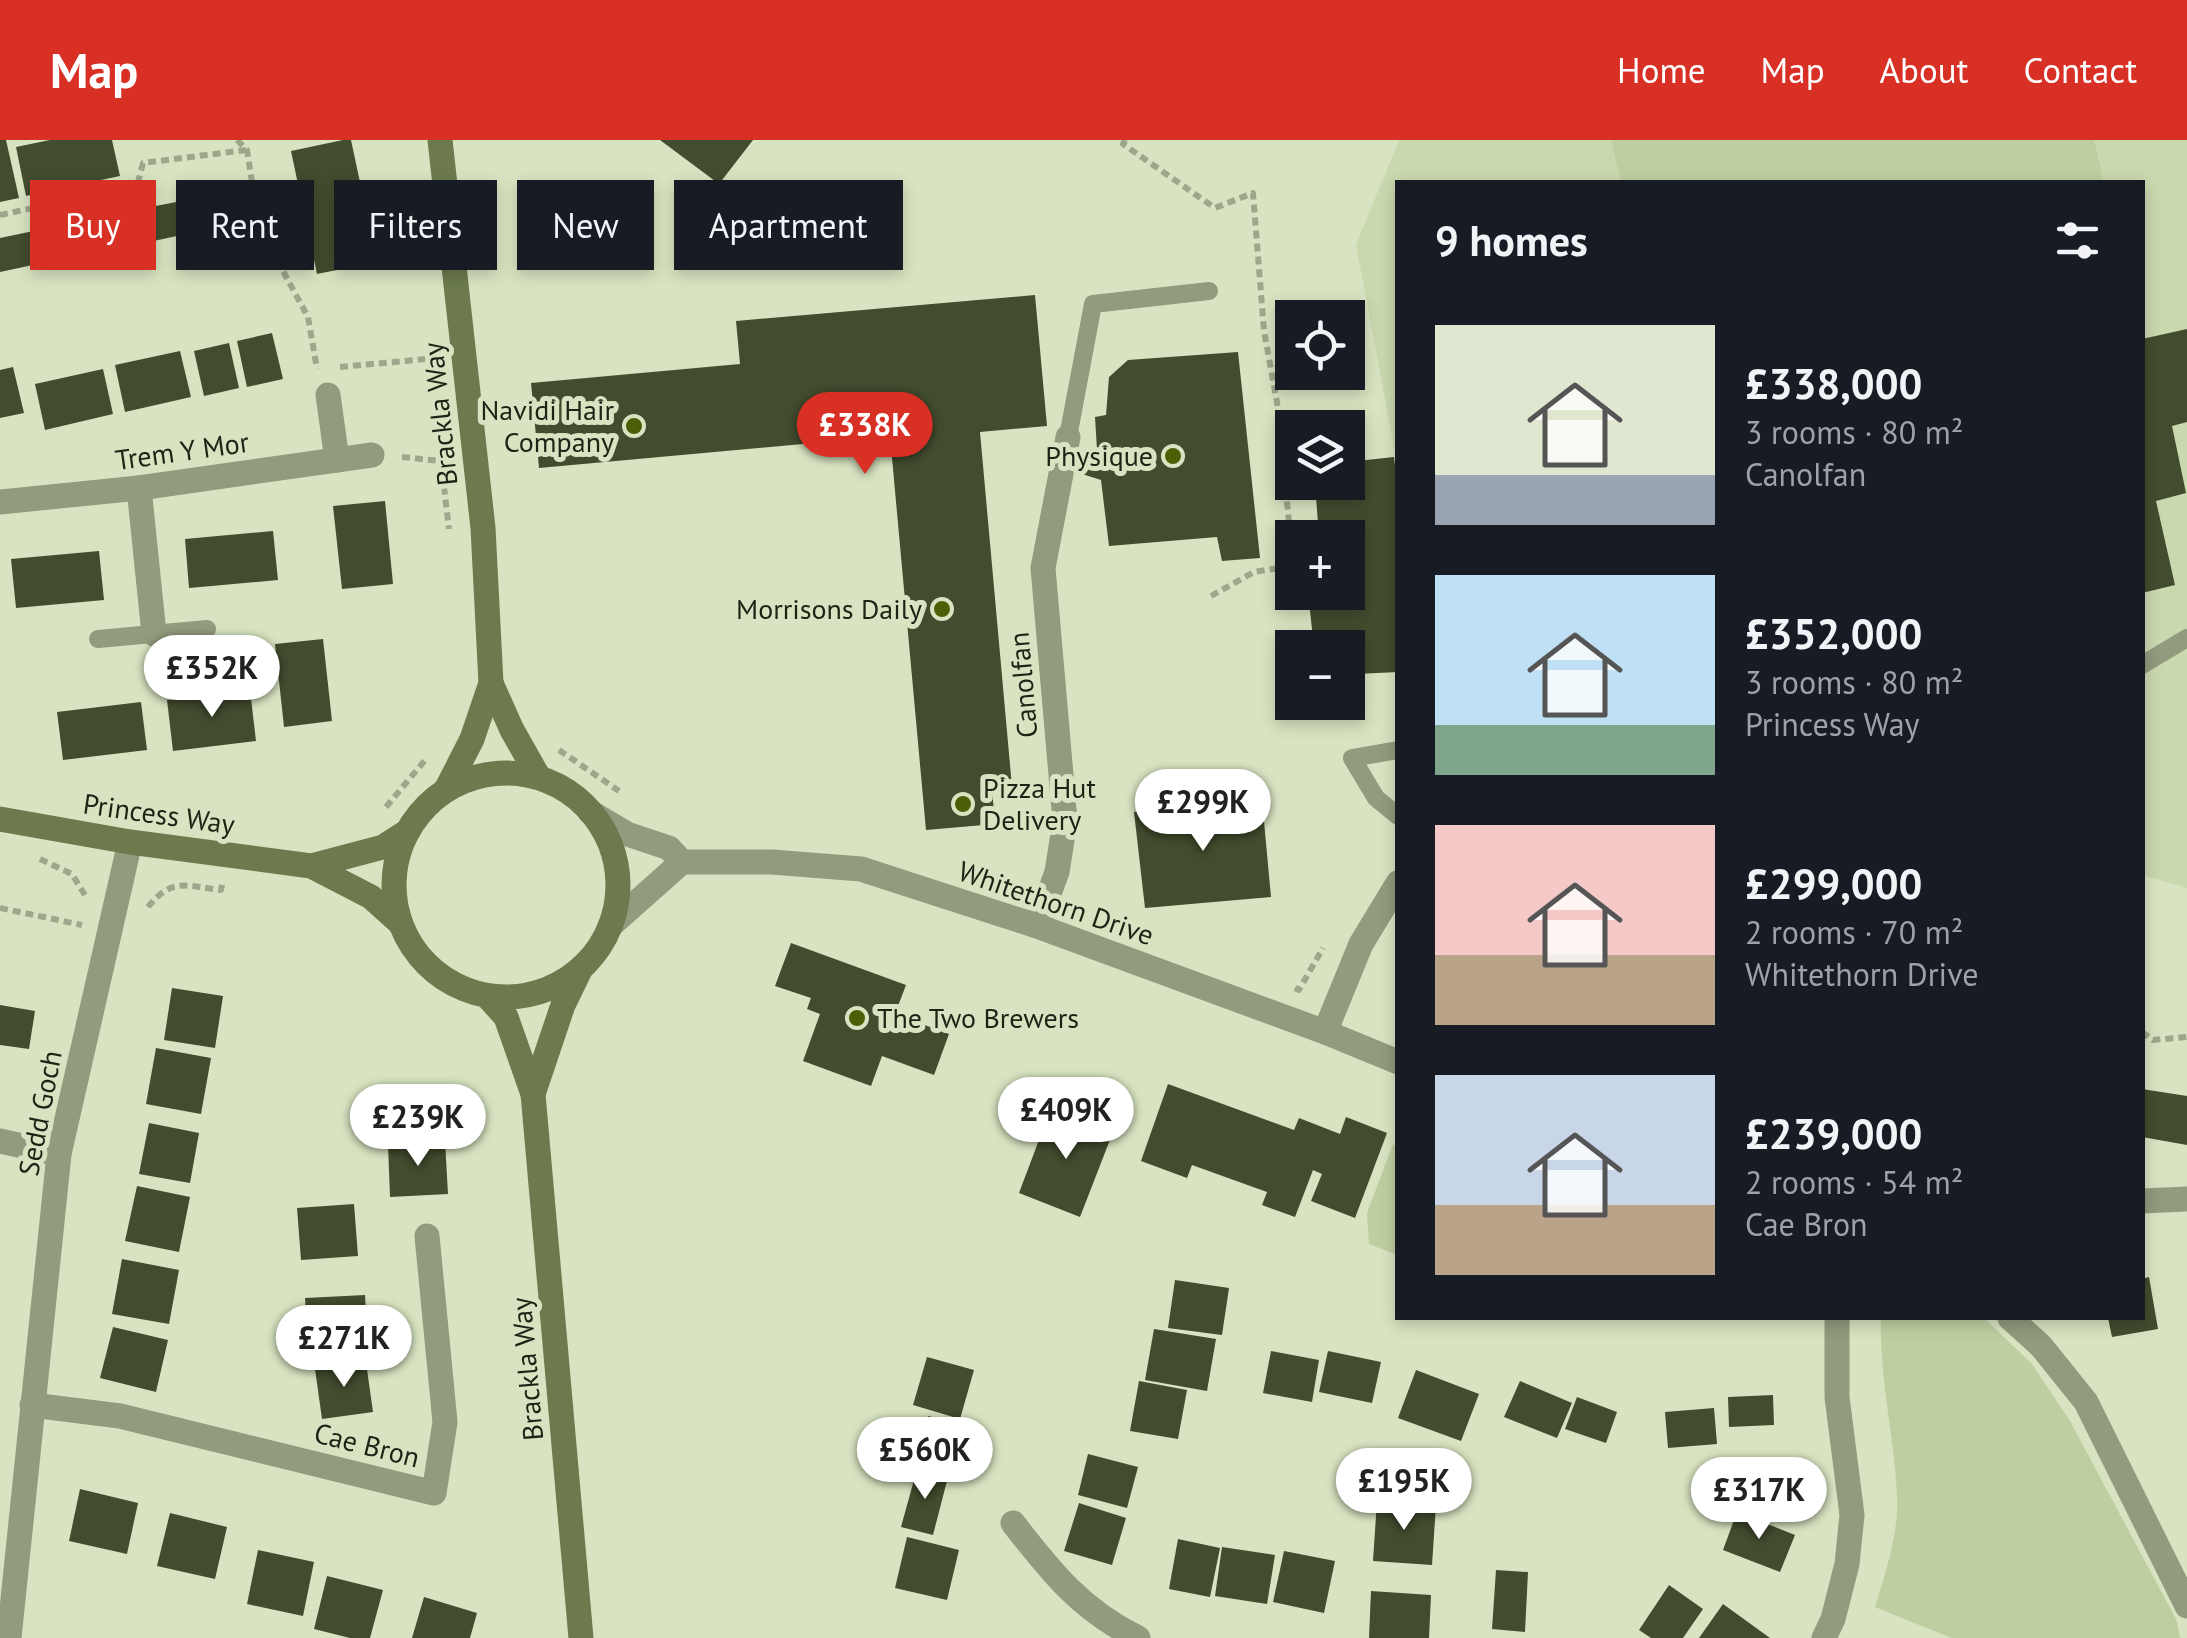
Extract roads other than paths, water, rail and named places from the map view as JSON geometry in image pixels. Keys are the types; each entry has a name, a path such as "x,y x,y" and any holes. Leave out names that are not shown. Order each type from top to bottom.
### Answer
{"street":[{"name":"Brackla Way","path":"440,140 483,528 491,683 538,776"},
{"path":"328,396 337,460"},
{"name":"Canolfan","path":"1037,926 1056,872 1065,821 1043,568 1068,436"},
{"name":"Trem Y Mor","path":"0,502 138,488 372,455"},
{"path":"138,488 154,634"},
{"name":"Brackla Way","path":"447,788 472,739 491,683"},
{"path":"495,772 538,776 578,798 604,829 619,876 615,915 598,951 568,979 526,996 487,996 448,981 417,954 400,923 393,882 400,845 420,810 447,788 495,772"},
{"name":"Whitethorn Drive","path":"590,812 627,834 669,848 682,862 772,862 861,869 1037,926 1395,1061"},
{"name":"Princess Way","path":"0,819 130,842 311,866 371,896 400,923"},
{"name":"Princess Way","path":"311,866 383,847 409,830"},
{"name":"Sedd Goch","path":"9,1638 11,1516 32,1405 59,1154 130,842"},
{"path":"610,926 682,862"},
{"path":"1325,1032 1361,944 1395,888"},
{"name":"Brackla Way","path":"533,1094 563,1005 581,967"},
{"name":"Brackla Way","path":"487,996 506,1016 533,1094 581,1638"},
{"path":"0,1142 59,1154"},
{"path":"2145,1202 2187,1200"},
{"name":"Cae Bron","path":"32,1405 120,1416 434,1493 445,1422 428,1236"},
{"path":"1824,1638 1846,1564 1852,1515 1836,1397 1837,1320"},
{"path":"2012,1320 2041,1346 2086,1402 2187,1606"},
{"path":"1013,1523 1057,1581 1114,1626 1138,1638"}],"lane":[{"path":"1068,436 1092,304 1209,290"},
{"path":"98,640 207,630"},
{"path":"2145,663 2187,638"},
{"path":"1395,751 1352,758 1376,798 1395,814"}],"place":[{"name":"Navidi Hair Company","path":"634,426"},
{"name":"Physique","path":"1173,456"},
{"name":"Morrisons Daily","path":"942,609"},
{"name":"Pizza Hut Delivery","path":"963,804"},
{"name":"The Two Brewers","path":"857,1018"}]}
